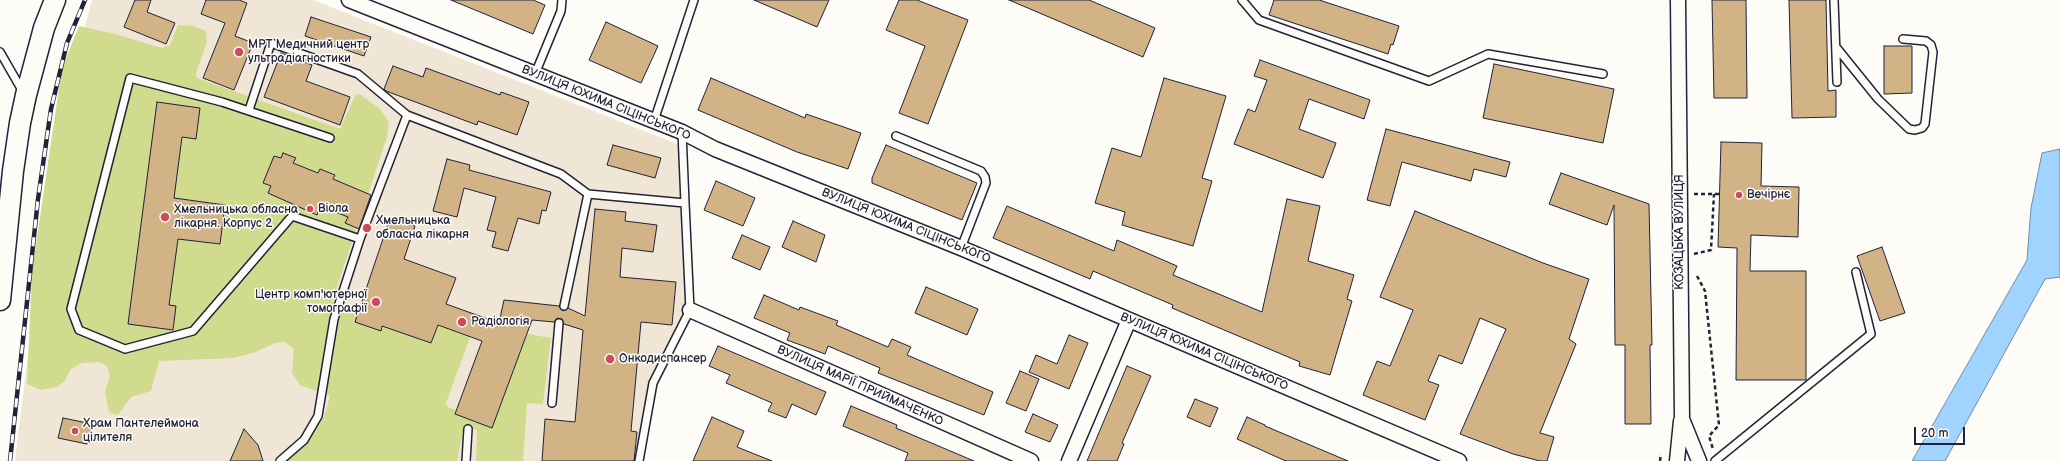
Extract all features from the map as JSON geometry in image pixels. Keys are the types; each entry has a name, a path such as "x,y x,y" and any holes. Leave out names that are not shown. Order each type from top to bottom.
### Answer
{"main road":[{"path":"0,300 13,171 26,95 44,28 55,0"}],"street":[{"name":"КОЗАЦЬКА ВУЛИЦЯ","path":"1678,0 1682,418 1699,461"},
{"name":"ВУЛИЦЯ ЮХИМА СІЦІНСЬКОГО","path":"354,1 682,132 714,149 961,248 1459,461"},
{"name":"ВУЛИЦЯ МАРІЇ ПРИЙМАЧЕНКО","path":"690,310 1031,461"},
{"path":"1069,461 1129,320"},
{"path":"1677,461 1682,418"}],"lane":[{"path":"535,74 561,11 562,0"},
{"path":"654,121 694,0"},
{"path":"1242,0 1259,20 1430,81 1488,54 1603,74"},
{"path":"1834,0 1837,82"},
{"path":"1836,48 1878,99 1909,129 1915,130 1922,128 1925,124 1933,52 1931,45 1926,42 1903,39"},
{"path":"249,110 271,42 358,74 407,115 561,174 588,194 685,203"},
{"path":"0,52 26,95"},
{"path":"330,138 249,110 130,78 71,309 79,330 125,349 193,331 292,216 360,239"},
{"path":"280,461 304,440 318,416 334,319 360,239 407,115"},
{"path":"639,461 652,383 690,310 682,132"},
{"path":"896,136 981,171 985,177 986,183 961,248"},
{"path":"564,306 588,194"},
{"path":"1716,460 1871,334 1856,272"},
{"path":"552,404 559,323"},
{"path":"466,461 468,429"}],"path":[{"path":"1694,186 1694,201"},
{"path":"1694,194 1720,194"},
{"path":"1694,254 1710,250 1714,194"},
{"path":"1694,247 1694,262"},
{"path":"1694,270 1705,291 1719,425 1709,436 1716,460"}],"shaded area":[{"name":"Хмельницька обласна лікарня","path":"92,0 313,0 687,148 695,309 656,390 644,461 15,461 55,135"}],"green space":[{"path":"178,25 193,26 206,31 207,42 196,73 197,78 340,129 356,94 361,95 379,108 389,122 387,137 332,302 427,338 435,319 472,332 446,403 448,407 485,421 522,333 551,338 543,404 527,403 523,461 476,461 477,430 464,426 457,461 286,461 304,445 324,417 330,396 300,385 292,373 294,349 285,342 275,343 256,352 233,358 159,361 151,391 131,397 118,415 109,412 105,392 110,376 107,366 99,362 82,363 71,369 64,382 56,387 41,390 27,384 32,272 62,68 79,26 115,34 162,48 170,45"}],"water":[{"path":"2060,149 2060,277 2045,279 1945,461 1912,461 2027,260 2031,208 2042,153"}],"building":[{"path":"135,0 151,0 147,12 175,23 166,44 124,27"},
{"path":"206,0 239,0 247,3 235,36 253,43 234,90 203,78 225,23 201,14"},
{"path":"451,0 533,0 545,5 533,34"},
{"path":"754,0 829,0 817,27"},
{"path":"899,0 917,0 968,20 928,124 899,113 925,46 886,30"},
{"path":"1009,0 1089,0 1155,28 1143,57"},
{"path":"1274,0 1319,0 1399,26 1393,45 1391,44 1388,54 1269,15"},
{"path":"1712,0 1746,0 1747,98 1714,98"},
{"path":"1789,0 1826,0 1828,91 1836,90 1836,117 1792,118"},
{"path":"311,17 371,37 364,56 305,36"},
{"path":"606,22 658,46 641,83 589,60"},
{"path":"1884,46 1912,46 1912,93 1884,94"},
{"path":"281,53 312,65 306,81 350,97 340,125 264,97"},
{"path":"1260,60 1370,100 1364,119 1309,99 1299,129 1336,143 1323,178 1234,144 1248,109 1255,112 1267,80 1254,76"},
{"path":"1494,64 1614,89 1603,143 1483,118"},
{"path":"393,66 423,77 426,68 500,95 501,92 529,102 517,135 478,121 477,125 386,91 384,89"},
{"path":"711,78 805,118 806,114 861,133 848,169 797,152 698,110"},
{"path":"1164,78 1226,96 1202,178 1212,181 1193,246 1122,225 1125,212 1095,203 1112,148 1141,157"},
{"path":"157,102 200,108 196,139 182,137 174,198 225,205 220,244 178,239 169,305 176,306 173,330 128,324"},
{"path":"1386,129 1510,162 1506,177 1474,169 1471,181 1402,162 1390,206 1367,200"},
{"path":"1721,142 1762,143 1761,186 1799,187 1798,237 1751,235 1750,271 1806,271 1806,380 1736,380 1737,248 1718,247"},
{"path":"613,145 661,158 655,178 607,165"},
{"path":"886,145 977,183 962,220 872,183 872,178"},
{"path":"283,153 296,158 293,163 318,173 320,169 335,175 333,179 371,195 359,229 345,223 348,217 320,206 317,215 268,193 271,186 263,183 274,156 281,158"},
{"path":"447,159 470,165 469,170 551,192 546,211 542,210 539,224 518,218 508,251 492,247 496,232 487,230 496,197 464,188 457,217 433,211"},
{"path":"1561,173 1649,204 1652,345 1650,345 1651,424 1625,424 1625,345 1615,345 1614,205 1607,225 1549,204"},
{"path":"716,181 755,198 743,226 704,210"},
{"path":"1287,199 1320,206 1308,261 1354,275 1347,299 1352,301 1330,375 1299,366 1300,362 1172,308 1173,305 1093,271 1090,279 993,238 1007,206 1114,251 1117,240 1177,266 1173,275 1262,312"},
{"path":"595,209 626,212 625,221 657,225 653,252 622,248 620,277 676,282 672,325 641,322 631,431 637,432 634,461 542,461 545,419 575,422 583,330 564,324 562,319 557,318 554,322 532,320 492,428 455,414 482,341 438,325 431,343 382,326 381,331 355,322 390,218 415,226 404,259 456,278 446,304 499,323 504,300 559,306 563,311 568,308 585,316"},
{"path":"1415,211 1543,263 1589,279 1569,339 1576,344 1540,433 1554,437 1547,461 1540,461 1513,454 1460,434 1506,329 1480,318 1462,364 1439,355 1428,381 1439,385 1425,420 1363,395 1377,361 1390,366 1413,310 1380,297"},
{"path":"793,221 825,235 816,262 782,247"},
{"path":"742,235 770,247 760,270 732,258"},
{"path":"1882,247 1905,313 1880,321 1857,256"},
{"path":"926,287 978,309 967,335 915,313"},
{"path":"764,295 799,310 800,307 838,321 836,325 888,347 892,339 911,347 907,355 993,392 984,415 878,373 880,368 828,346 825,354 787,340 790,333 754,318"},
{"path":"1069,335 1088,343 1069,389 1029,372 1036,355 1057,364"},
{"path":"718,346 826,392 816,415 792,404 786,418 768,411 772,403 726,383 730,375 709,366"},
{"path":"1127,366 1151,376 1122,443 1124,444 1117,461 1087,461"},
{"path":"1020,371 1039,379 1026,411 1006,403"},
{"path":"1195,399 1218,408 1210,427 1187,417"},
{"path":"851,406 897,425 896,428 974,461 905,461 908,453 843,426"},
{"path":"1033,414 1058,425 1050,442 1025,432"},
{"path":"712,417 744,431 737,447 772,461 693,461"},
{"path":"1247,417 1348,461 1286,461 1279,458 1237,439"},
{"path":"63,418 92,424 87,444 58,438"},
{"path":"244,429 258,445 263,461 230,461"}],"railway":[{"path":"10,461 38,199 51,109 67,43 85,0"}],"place":[{"name":"МРТ Медичний центр ультрадіагностики","path":"239,52"},
{"name":"Вечірнє","path":"1739,195"},
{"name":"Віола","path":"310,209"},
{"name":"Хмельницька обласна лікарня. Корпус 2","path":"165,217"},
{"name":"Хмельницька обласна лікарня","path":"367,228"},
{"name":"Центр комп'ютерної томографії","path":"376,302"},
{"name":"Радіологія","path":"462,322"},
{"name":"Онкодиспансер","path":"610,359"},
{"name":"Храм Пантелеймона цілителя","path":"75,431"}]}
